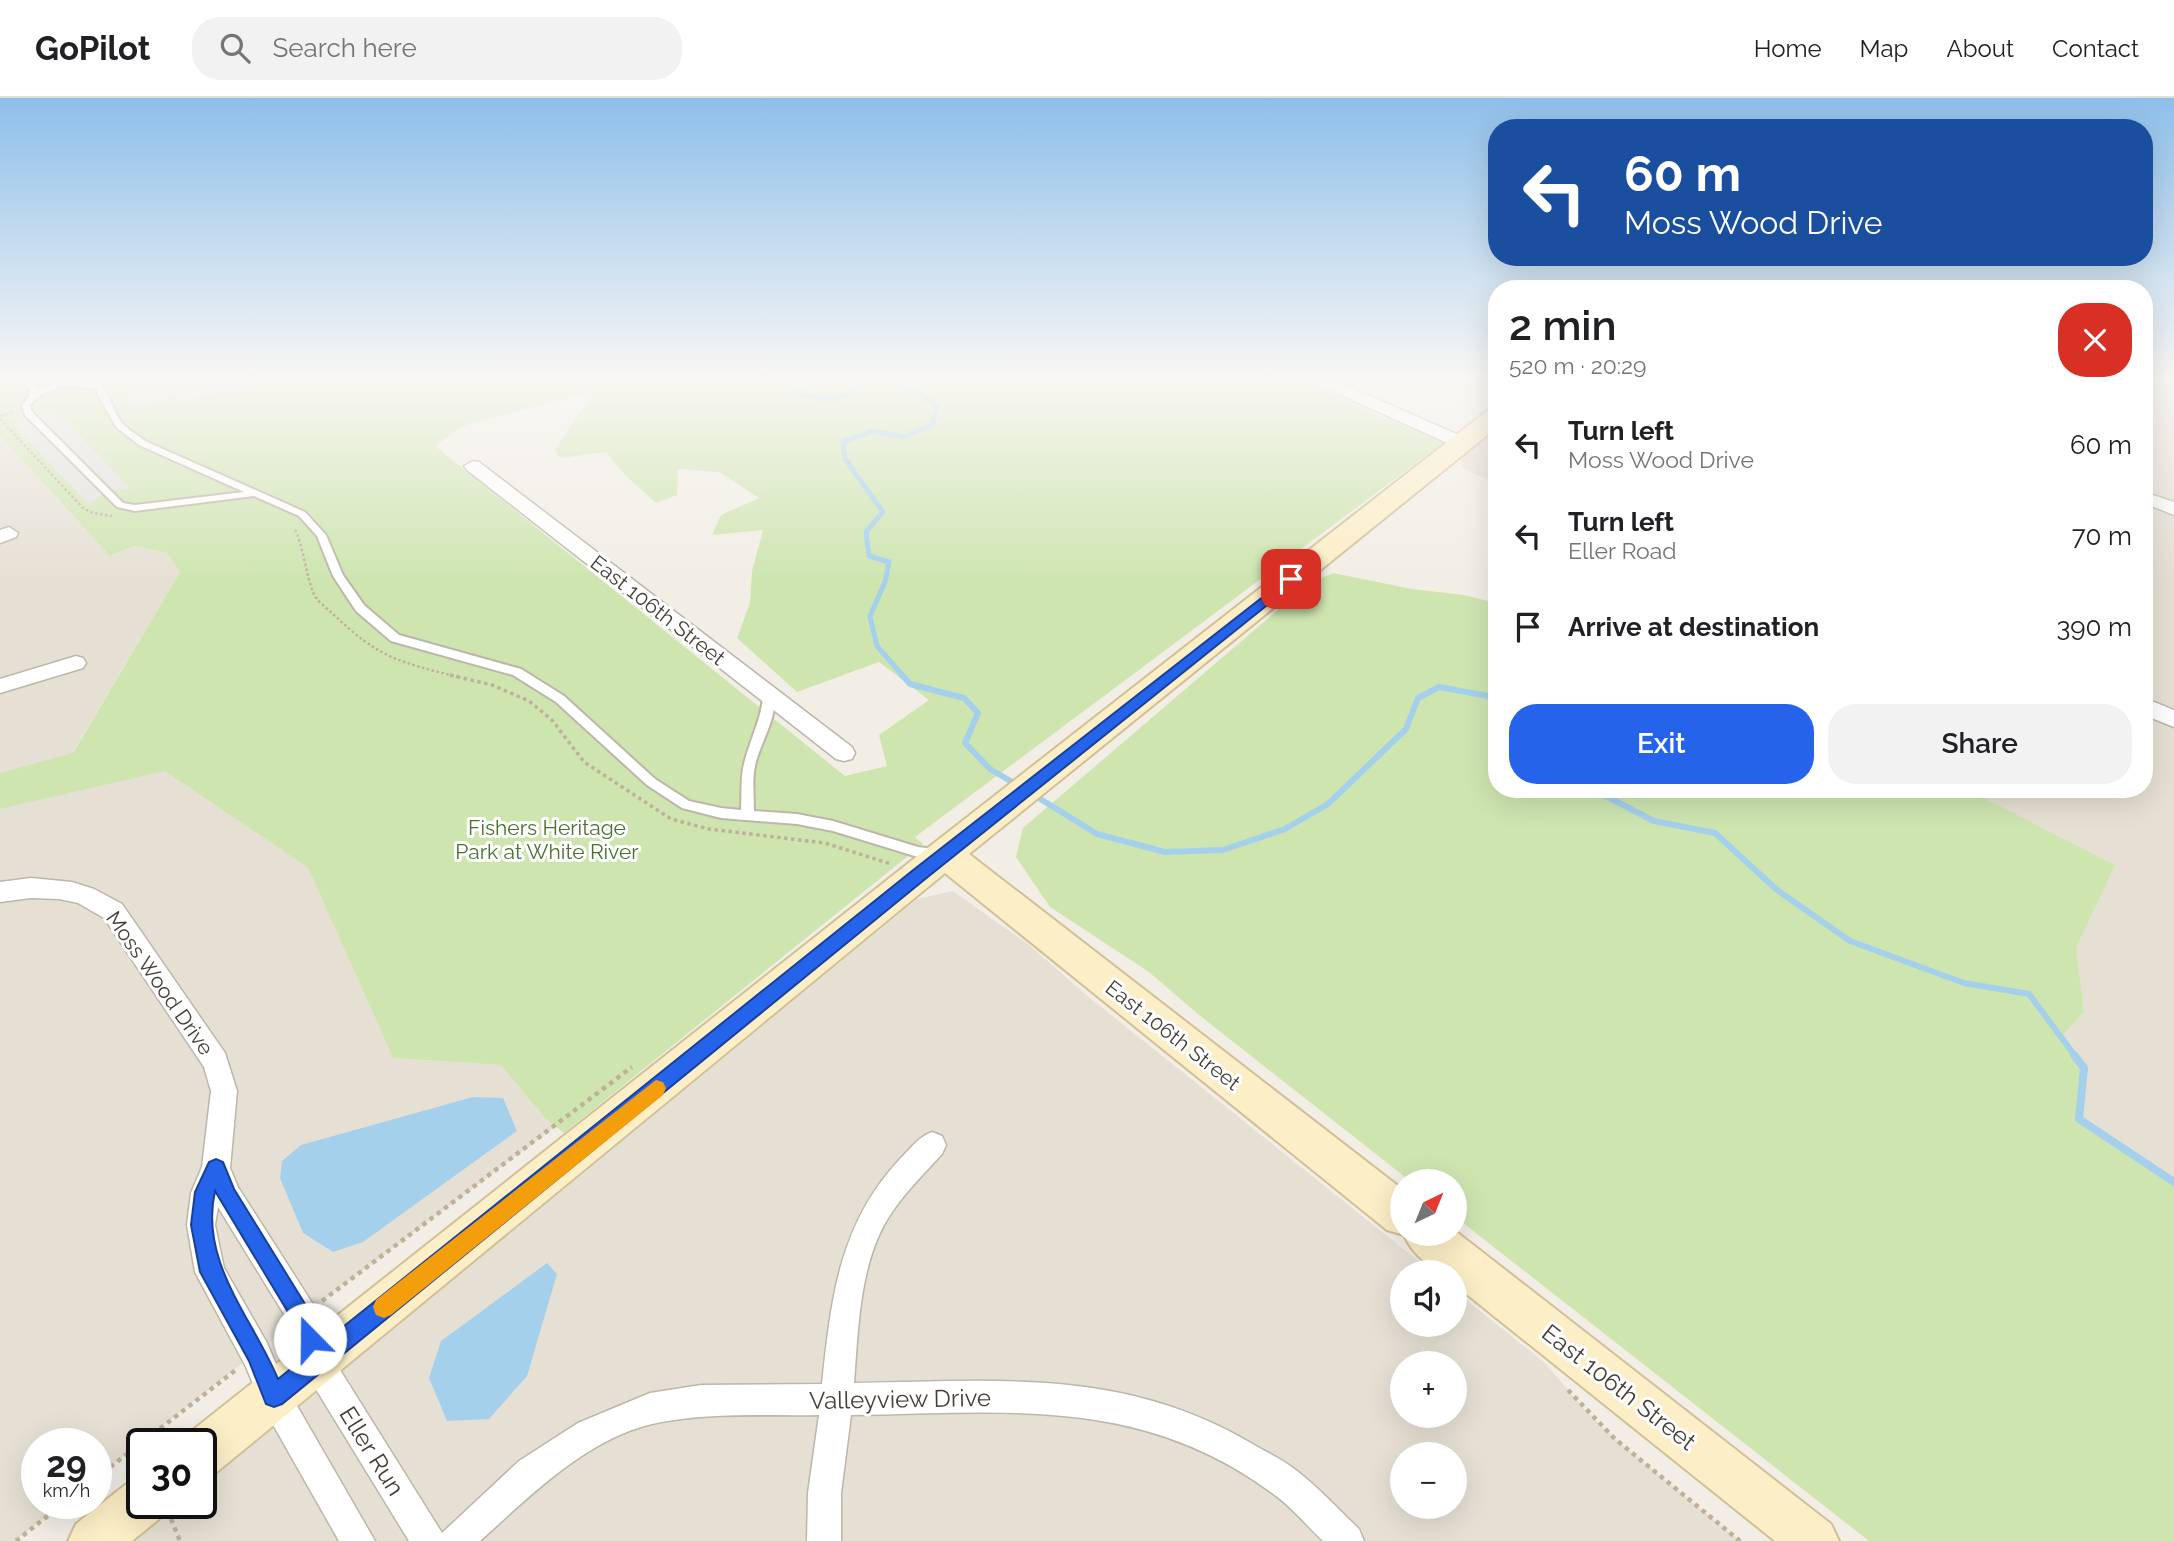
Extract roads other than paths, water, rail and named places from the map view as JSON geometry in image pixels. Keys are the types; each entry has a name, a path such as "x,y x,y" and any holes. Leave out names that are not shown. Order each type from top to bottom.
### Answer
{"street":[{"path":"217,1441 945,854 1459,445"},
{"name":"East 106th Street","path":"472,466 844,753"},
{"path":"2153,501 2174,509"},
{"path":"0,686 76,663"},
{"path":"2153,710 2174,719"},
{"name":"East 106th Street","path":"945,854 1390,1206"},
{"name":"Moss Wood Drive","path":"0,892 54,887 92,896 113,911 216,1062 224,1091 216,1168 205,1192 201,1225 210,1272 256,1353 274,1396"},
{"path":"824,1541 824,1503 845,1326 856,1264 868,1226 883,1200 932,1145"},
{"name":"Moss Wood Drive","path":"216,1168 227,1196 303,1317 317,1362"},
{"name":"East 106th Street","path":"1440,1246 1814,1541"},
{"name":"Eller Run","path":"317,1362 428,1541"},
{"path":"274,1396 358,1541"},
{"name":"Valleyview Drive","path":"454,1541 531,1473 589,1434 650,1409 701,1401 991,1397 1063,1399 1113,1405 1162,1418 1210,1436 1285,1482 1348,1541"},
{"path":"93,1541 132,1519"}],"lane":[{"path":"60,445 120,505 135,508 252,494"},
{"path":"147,445 302,514 321,535 338,576 360,608 395,638 517,672 560,699 651,782 686,805 721,813 797,819 833,826 918,852 945,854"},
{"path":"747,816 750,792 748,773 758,733 766,716 769,695"}],"water":[{"path":"473,1097 503,1098 517,1131 363,1242 333,1252 303,1233 280,1178 282,1161 301,1145"},
{"path":"547,1263 557,1274 527,1376 489,1419 447,1421 429,1378 441,1341"}],"waterway":[{"path":"843,445 845,459 883,512 866,532 869,556 889,562 885,582 870,616 877,646 904,677"},
{"path":"902,675 910,684 964,698 978,713 965,743 990,769 1019,786"},
{"path":"1034,795 1097,834 1165,852 1223,850 1285,829 1328,804 1406,729 1418,698 1439,687 1488,696"},
{"path":"1609,798 1654,821 1715,833 1777,890 1850,941 1964,983 2029,994 2076,1057"},
{"path":"2074,1055 2084,1068 2079,1119 2174,1182"}],"park label":[{"name":"Fishers Heritage Park at White River","path":"547,839"}]}
